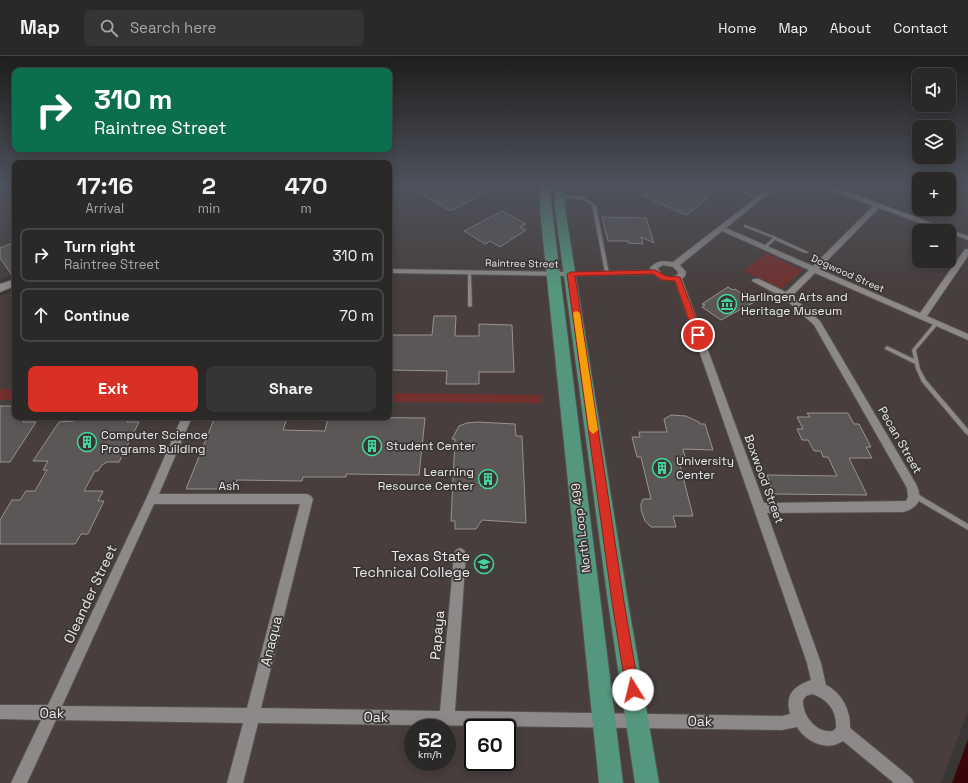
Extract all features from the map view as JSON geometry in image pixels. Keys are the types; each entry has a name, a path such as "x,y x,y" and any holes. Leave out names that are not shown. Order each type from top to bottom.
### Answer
{"main road":[{"path":"548,220 562,274"},
{"path":"561,220 562,274"},
{"name":"North Loop 499","path":"562,274 563,368 611,783"},
{"name":"North Loop 499","path":"562,274 617,594 647,783"}],"street":[{"path":"678,279 665,279 655,272 654,268 662,263 675,265 731,220"},
{"path":"787,296 863,220"},
{"path":"919,220 930,224"},
{"name":"Dogwood Street","path":"720,228 814,268 968,337"},
{"path":"956,234 968,238"},
{"path":"922,316 968,251"},
{"name":"Boxwood Street","path":"675,265 682,272 682,276 678,279 814,663 820,690"},
{"name":"Raintree Street","path":"392,271 562,274 655,272"},
{"name":"Pecan Street","path":"756,281 787,296 817,323 912,487 914,495"},
{"path":"0,288 12,283"},
{"name":"Oleander Street","path":"19,783 151,499 186,420"},
{"path":"760,508 904,507 910,505 914,500 914,495"},
{"name":"Ash","path":"151,499 307,499"},
{"name":"Anaqua","path":"235,783 307,499"},
{"name":"Papaya","path":"447,718 460,554"},
{"path":"804,688 820,690 833,699 838,705 844,720 842,731 836,737 828,739 811,732 800,719 795,707 795,699 799,692 804,688"},
{"name":"Oak","path":"0,712 782,722 800,719"},
{"path":"842,731 906,783"}],"lane":[{"path":"597,220 607,273"},
{"path":"745,226 806,252"},
{"path":"765,247 775,238"},
{"path":"469,272 470,306"},
{"path":"937,323 914,350 917,363 924,380 968,433"},
{"path":"887,348 917,363"},
{"path":"914,495 968,527"}],"shaded area":[{"path":"0,220 12,220 12,275 0,280"},
{"name":"Texas State Technical College","path":"392,220 968,220 968,711 941,783 0,783 0,296 12,291 12,420 392,420"},
{"path":"766,253 803,270 781,289 744,271"},
{"path":"0,389 12,389 12,400 0,400"},
{"path":"392,393 542,395 541,403 392,402"},
{"path":"968,740 968,783 952,783"}],"building":[{"path":"485,220 518,220 526,224 520,227 526,230 500,247 490,241 485,244 464,231"},
{"path":"603,220 647,220 654,243 641,237 643,244 628,243 628,241 608,241"},
{"path":"12,243 12,275 0,258 0,248"},
{"name":"Harlingen Arts and Heritage Museum","path":"728,287 733,290 735,289 742,294 745,292 758,300 721,320 702,307 705,305 702,304"},
{"path":"434,316 456,316 455,336 479,336 479,324 512,325 514,372 479,372 479,384 446,384 447,371 392,370 392,335 432,335"},
{"path":"0,406 12,406 12,420 36,422 10,462 0,462"},
{"path":"807,413 848,413 854,424 859,424 871,447 866,447 872,458 849,458 867,495 774,494 767,475 837,476 828,457 823,457 821,451 814,451 808,440 802,440 797,429 803,429 797,417 810,417"},
{"name":"University Center","path":"671,415 686,416 699,422 700,424 705,424 713,450 683,449 685,457 678,457 693,516 673,516 676,527 651,527 645,521 641,510 643,499 651,499 641,457 637,457 632,437 640,437 639,432 667,432 664,419"},
{"path":"392,418 425,418 419,475 346,474 346,477 303,477 302,481 237,480 234,489 186,489 214,420 286,420 283,430 325,431 327,420 392,420"},
{"path":"128,420 127,422 139,422 119,462 107,462 102,465 98,471 95,471 84,491 103,491 98,501 104,501 88,534 81,534 75,544 0,544 0,520 12,500 20,500 26,491 35,491 47,470 43,470 48,461 33,461 59,422"},
{"name":"Learning Resource Center","path":"477,422 515,424 516,436 522,436 526,523 482,520 476,529 455,529 455,521 451,521 455,439 452,439 459,426"}],"slow traffic":[{"path":"576,313 593,430"}],"place":[{"name":"Harlingen Arts and Heritage Museum","path":"727,304"},
{"name":"Computer Science Programs Building","path":"87,442"},
{"name":"Student Center","path":"372,446"},
{"name":"University Center","path":"662,468"},
{"name":"Learning Resource Center","path":"488,479"},
{"name":"Texas State Technical College","path":"484,564"}],"route":[{"path":"633,690 618,602 571,274 655,272 665,279 678,279 698,335"}]}
